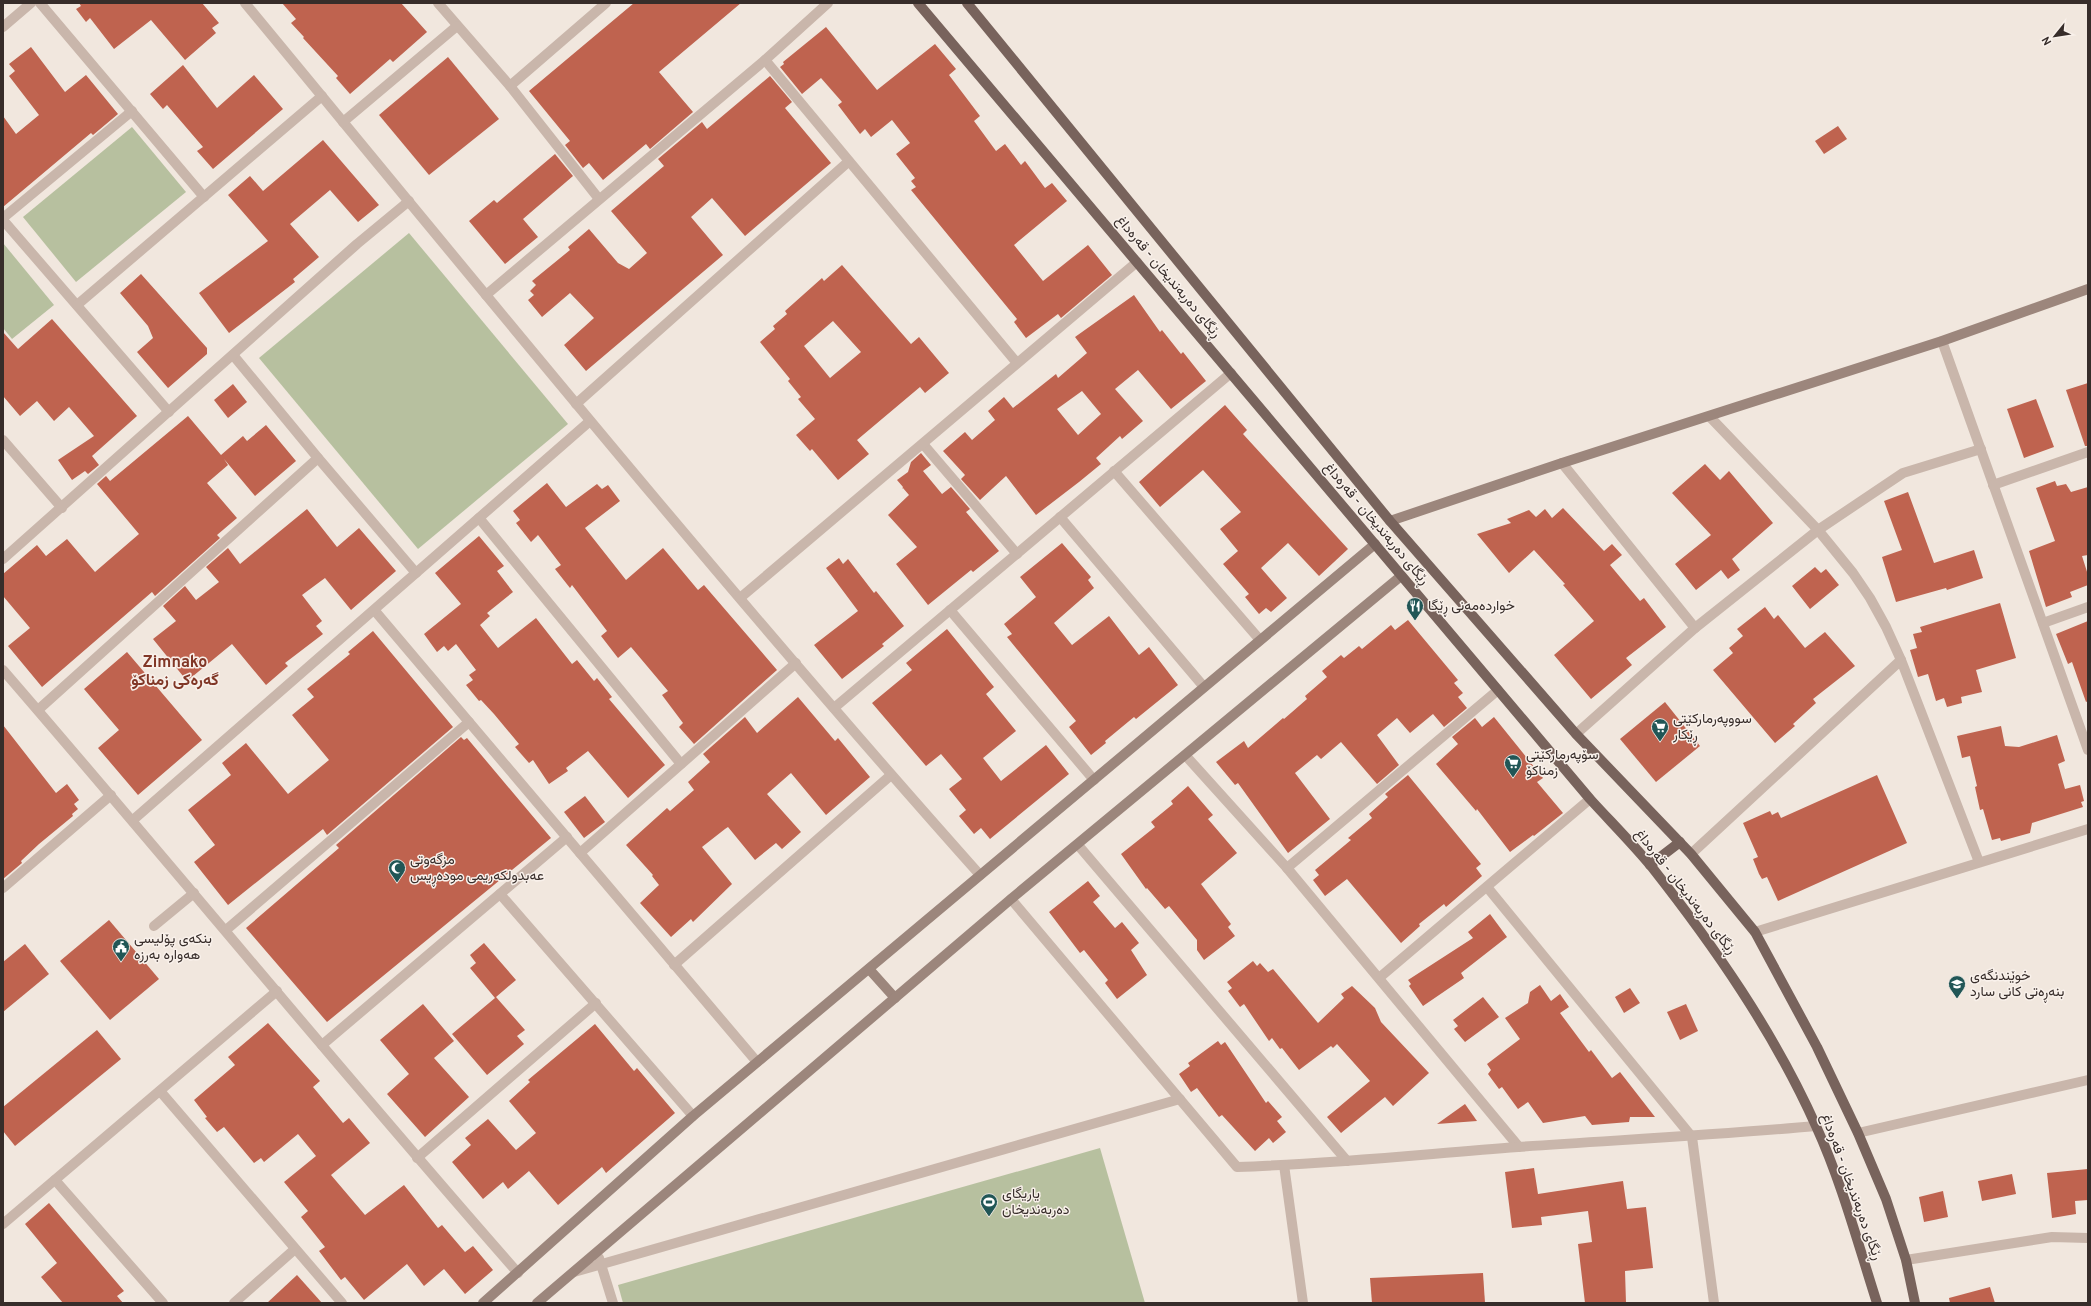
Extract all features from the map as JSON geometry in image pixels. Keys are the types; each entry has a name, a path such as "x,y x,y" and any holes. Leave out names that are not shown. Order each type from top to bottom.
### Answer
{"main road":[{"name":"ڕێگای دەربەندیخان - قەرەداغ","path":"918,3 1590,799 1650,865 1722,960 1774,1043 1816,1126 1847,1207 1877,1303"},
{"path":"967,3 1390,521 1576,734 1691,854 1755,932 1817,1047 1858,1133 1886,1199 1906,1260 1915,1303"},
{"path":"1650,865 1680,842"}],"street":[{"path":"3,27 31,3"},
{"path":"40,3 204,197"},
{"path":"245,3 590,421 891,775 980,875"},
{"path":"438,3 510,86 600,199"},
{"path":"486,295 764,60 828,3"},
{"path":"510,86 602,4"},
{"path":"343,122 457,26"},
{"path":"764,60 1017,363"},
{"path":"77,305 322,96"},
{"path":"132,111 3,219 170,412"},
{"path":"576,404 848,162"},
{"path":"3,559 358,244 409,202"},
{"path":"740,598 1137,262"},
{"path":"1390,521 1562,463 1710,417 1942,341 2088,289"},
{"path":"1942,341 2088,750"},
{"path":"234,355 318,458 416,572"},
{"path":"834,708 1231,373"},
{"path":"1710,417 1818,530 1853,573 1870,598 1901,660 1979,862"},
{"path":"133,820 375,611 416,572 590,421"},
{"path":"3,440 62,508"},
{"path":"923,444 1017,554"},
{"path":"1576,734 1695,628 1818,530 1903,473 1981,449"},
{"path":"1993,485 2088,452"},
{"path":"38,710 318,458"},
{"path":"1562,463 1695,628"},
{"path":"1114,471 1260,640"},
{"path":"1060,517 1204,687"},
{"path":"479,518 681,764"},
{"path":"483,1303 693,1116 1375,544"},
{"path":"537,1303 1011,899 1186,756 1401,576"},
{"path":"2043,623 2088,607"},
{"path":"950,610 1094,780"},
{"path":"375,611 757,1062"},
{"path":"1691,854 1901,660"},
{"path":"580,853 796,663"},
{"path":"3,670 133,820 417,1158 518,1273"},
{"path":"1287,868 1498,690"},
{"path":"226,930 469,722"},
{"path":"1186,756 1287,868 1519,1147"},
{"path":"674,965 891,775"},
{"path":"3,888 111,795"},
{"path":"1379,978 1590,799"},
{"path":"1755,932 2088,829"},
{"path":"322,1045 567,837"},
{"path":"1078,845 1347,1161"},
{"path":"1487,887 1692,1137 1714,1303"},
{"path":"154,926 194,893"},
{"path":"500,894 693,1116"},
{"path":"1011,899 1237,1166 1347,1161 1519,1147 1692,1137 1816,1126"},
{"path":"868,968 895,998"},
{"path":"3,1224 277,991"},
{"path":"417,1158 596,1003"},
{"path":"1858,1133 2088,1080"},
{"path":"160,1091 342,1303"},
{"path":"574,1272 1180,1099"},
{"path":"1284,1165 1303,1303"},
{"path":"55,1180 163,1303"},
{"path":"1906,1260 2052,1237 2088,1238"},
{"path":"234,1303 295,1249"},
{"path":"597,1253 613,1303"}],"green space":[{"path":"132,127 186,192 76,282 23,217"},
{"path":"409,233 568,424 418,549 259,358"},
{"path":"3,243 54,305 12,339 3,328"},
{"name":"یاریگاى ده‌ربه‌ندیخان","path":"1100,1148 1145,1303 623,1303 618,1285"}],"building":[{"path":"79,3 202,3 219,23 212,28 216,33 185,60 151,20 114,49 90,18 86,22 76,9 81,6"},
{"path":"282,3 401,3 427,32 393,62 390,59 350,94 336,78 338,76 291,23 296,19"},
{"path":"634,3 741,3 659,72 693,112 650,149 646,144 603,180 589,163 583,168 565,145 570,141 529,91"},
{"path":"826,27 877,90 935,44 956,69 949,75 980,116 974,121 996,151 1005,144 1021,165 1025,161 1045,188 1052,183 1067,201 1014,245 1043,281 1088,245 1112,275 1061,318 1058,314 1026,338 1014,322 1017,319 911,190 916,187 911,181 915,178 896,154 910,143 892,120 871,137 865,129 860,134 838,105 842,102 821,78 802,94 780,67 784,64 783,62"},
{"path":"31,47 65,92 86,75 118,114 93,135 91,133 3,207 3,116 16,134 39,115 9,76 15,71 9,64"},
{"path":"448,57 499,119 429,175 379,115"},
{"path":"183,65 217,108 254,75 283,109 213,169 197,151 203,147 167,105 163,109 150,94"},
{"path":"770,76 792,102 785,108 831,163 745,236 712,198 691,217 723,255 586,371 564,345 594,318 570,293 542,317 528,300 534,295 530,291 536,285 532,281 570,250 568,247 589,229 618,263 629,269 647,253 611,211 664,166 658,159 702,122 707,129"},
{"path":"1838,126 1847,139 1824,154 1815,141"},
{"path":"323,140 379,205 358,222 330,190 290,224 319,257 293,279 295,282 229,333 199,293 268,241 228,195 250,176 263,191"},
{"path":"555,154 573,176 523,219 538,237 505,264 469,221 494,200 497,203"},
{"path":"842,265 911,344 919,337 949,373 925,393 920,387 857,440 869,454 838,480 812,449 810,451 796,435 815,419 798,399 801,397 788,381 790,379 760,342 775,329 773,326 787,314 785,311 822,278 824,281","holes":["833,321 861,352 830,378 804,346"]},
{"path":"141,274 207,348 207,354 168,388 137,352 153,338 148,326 120,293"},
{"path":"1134,295 1160,332 1162,330 1181,354 1183,352 1206,381 1171,409 1138,370 1115,389 1143,421 1122,439 1120,436 1096,458 1101,464 1036,515 1006,476 980,500 961,479 965,475 943,451 965,432 972,440 995,420 988,411 1004,397 1013,408 1056,374 1058,378 1087,353 1075,337","holes":["1082,391 1101,414 1078,435 1057,409"]},
{"path":"52,319 137,416 92,456 99,465 88,474 85,471 72,480 58,460 94,436 69,407 54,421 37,401 20,416 3,396 3,332 18,349"},
{"path":"2088,383 2088,446 2085,446 2066,390"},
{"path":"233,384 247,402 228,418 214,400"},
{"path":"2036,399 2054,447 2024,458 2007,409"},
{"path":"1225,405 1247,430 1243,434 1348,549 1319,576 1288,543 1261,568 1287,598 1271,612 1266,608 1259,614 1245,597 1249,594 1223,564 1238,551 1220,529 1241,512 1203,470 1160,507 1139,482"},
{"path":"188,416 221,455 243,436 247,441 266,425 296,461 255,496 224,459 228,465 207,483 237,518 217,535 220,538 155,596 152,592 42,687 8,646 30,628 3,596 3,574 37,545 46,556 67,539 95,572 139,534 97,484 106,476 110,481"},
{"path":"921,453 931,465 923,471 942,494 951,487 970,509 966,512 999,551 973,572 971,570 928,605 896,564 917,547 888,515 909,495 903,488 902,489 903,487 897,480 908,472 911,462"},
{"path":"1705,464 1720,480 1729,471 1773,523 1732,559 1740,570 1728,579 1721,570 1696,590 1675,564 1711,535 1672,493"},
{"path":"2055,481 2057,486 2066,484 2071,492 2088,487 2088,555 2082,556 2088,575 2088,585 2070,592 2072,597 2046,607 2029,551 2055,541 2036,488"},
{"path":"547,483 566,507 597,484 602,489 608,485 620,501 585,528 626,580 663,548 698,590 704,585 777,670 694,744 679,727 683,723 662,695 668,691 631,647 618,658 601,636 607,631 572,585 570,588 555,569 561,565 538,535 531,542 516,523 520,520 513,511"},
{"path":"1908,492 1934,563 1974,550 1983,578 1947,590 1946,588 1896,602 1882,557 1902,550 1884,501"},
{"path":"1563,508 1604,551 1612,544 1622,555 1610,565 1640,601 1644,598 1666,627 1626,658 1632,665 1591,699 1554,655 1594,621 1563,585 1565,584 1534,550 1509,573 1477,534 1511,523 1507,519 1529,510 1536,517 1545,509 1552,518"},
{"path":"307,509 337,547 359,528 396,571 351,610 325,578 302,595 322,621 316,626 323,634 285,663 288,666 266,685 232,644 187,681 153,639 176,621 163,606 185,586 196,600 219,582 206,567 228,548 240,564"},
{"path":"479,536 504,566 497,571 513,592 487,613 490,616 480,625 498,648 536,618 572,664 577,660 594,681 597,678 612,697 609,699 665,765 628,798 588,751 566,768 568,771 549,784 533,760 529,763 515,747 519,744 494,714 481,700 479,701 466,685 473,680 469,675 476,670 456,644 448,651 444,646 437,652 424,634 461,604 435,573"},
{"path":"1062,543 1091,577 1088,580 1094,588 1054,623 1072,645 1109,616 1139,655 1149,647 1178,685 1136,719 1134,717 1105,741 1106,743 1091,755 1069,727 1076,721 1007,637 1012,634 1004,624 1036,597 1020,577"},
{"path":"839,558 843,564 848,559 874,593 876,591 904,626 882,644 884,646 842,679 814,645 858,611 826,568"},
{"path":"1815,567 1821,573 1826,569 1839,585 1810,609 1792,586"},
{"path":"2000,603 2016,658 1976,670 1982,692 1961,697 1962,703 1947,707 1944,698 1936,701 1928,674 1918,677 1910,650 1917,648 1913,634 1922,632 1920,627"},
{"path":"1765,607 1774,619 1778,615 1805,648 1825,632 1855,666 1813,699 1816,703 1793,724 1795,726 1775,743 1713,670 1733,653 1729,648 1743,636 1737,629"},
{"path":"1408,620 1458,680 1454,683 1463,693 1458,697 1467,708 1444,727 1433,714 1410,733 1397,718 1377,735 1399,765 1377,784 1341,742 1321,759 1317,755 1295,773 1330,819 1288,853 1238,783 1235,785 1216,762 1244,741 1248,748 1283,718 1284,719 1307,699 1305,696 1327,677 1322,671 1341,655 1344,658 1359,646 1362,649 1391,625 1395,630"},
{"path":"2088,621 2088,701 2086,702 2072,662 2068,664 2056,634"},
{"path":"947,629 994,687 986,694 1016,731 983,758 1001,781 1046,745 1069,774 990,839 981,828 974,834 959,816 966,810 949,789 962,779 941,754 926,766 872,703 912,670 906,663"},
{"path":"373,631 453,727 327,835 323,829 228,905 194,862 215,845 188,810 231,775 222,763 246,743 288,794 329,760 292,715 314,697 307,689 350,654 348,652"},
{"path":"127,652 202,740 138,795 98,748 119,730 84,689"},
{"path":"798,697 835,741 838,738 870,777 826,815 791,773 767,794 801,832 782,849 776,843 755,860 728,827 702,847 732,884 693,922 691,919 671,937 640,903 659,885 652,876 653,875 626,845 667,808 670,811 694,790 688,782 710,762 703,754 745,717 757,733"},
{"name":"سووپەرمارکێتی ڕێکار","path":"1665,702 1700,746 1656,782 1620,739"},
{"path":"1494,717 1543,778 1537,782 1563,813 1534,836 1533,835 1510,852 1477,809 1476,811 1436,764 1458,744 1452,737 1475,718 1482,727"},
{"path":"3,725 56,793 67,784 79,800 74,804 78,809 72,814 73,816 39,844 21,861 22,863 3,879"},
{"path":"2001,726 2005,746 2019,747 2057,735 2065,761 2058,764 2065,789 2080,785 2084,801 2081,802 2083,807 2032,823 2030,833 2001,841 2000,838 1992,840 1983,809 1980,810 1975,787 1977,786 1970,756 1962,758 1957,736"},
{"name":"مزگەوتی عەبدولکەریمی مودەڕیس","path":"461,737 464,740 467,738 551,838 327,1022 246,928 339,848 336,845"},
{"path":"1408,775 1481,864 1476,868 1482,876 1446,907 1444,904 1419,924 1420,926 1401,943 1347,879 1325,896 1313,880 1319,875 1315,870 1351,840 1348,838 1372,818 1369,814 1388,797 1385,794"},
{"path":"1877,775 1907,843 1778,901 1767,877 1762,879 1759,874 1753,859 1758,857 1743,823 1770,811 1772,815 1778,812 1781,818"},
{"path":"1188,786 1213,815 1208,819 1237,853 1201,884 1231,924 1228,927 1235,936 1204,960 1197,950 1197,940 1169,906 1165,909 1147,888 1146,889 1121,854 1155,827 1151,822 1173,804 1171,801"},
{"path":"585,796 605,822 584,838 564,812"},
{"path":"1088,881 1100,896 1093,902 1115,928 1122,922 1139,943 1131,950 1147,975 1117,999 1105,983 1108,980 1084,950 1080,953 1049,912"},
{"path":"1490,914 1507,937 1461,973 1464,978 1423,1006 1409,986 1411,984 1408,980 1473,938 1468,932"},
{"path":"109,920 159,979 110,1020 60,961"},
{"path":"484,943 516,980 496,997 525,1030 517,1036 524,1044 487,1075 452,1034 495,998 470,968 476,963 470,955"},
{"path":"25,944 49,974 3,1012 3,962"},
{"path":"1253,961 1257,966 1260,963 1268,972 1273,969 1318,1023 1344,998 1341,994 1352,986 1375,1008 1381,1022 1429,1073 1393,1106 1385,1097 1341,1133 1327,1117 1370,1081 1337,1044 1333,1048 1331,1046 1299,1070 1272,1038 1269,1041 1244,1004 1240,1007 1228,991 1232,988 1227,982"},
{"path":"1540,985 1551,1001 1560,994 1569,1007 1560,1013 1589,1052 1591,1050 1612,1078 1620,1072 1655,1117 1630,1117 1629,1122 1592,1125 1585,1116 1543,1123 1528,1102 1518,1109 1502,1087 1499,1089 1488,1074 1491,1070 1487,1064 1520,1039 1505,1018 1528,1003 1530,992"},
{"path":"1630,988 1640,1003 1624,1013 1615,997"},
{"path":"1483,997 1499,1017 1465,1042 1454,1029 1458,1026 1453,1020"},
{"path":"423,1004 454,1041 434,1058 469,1097 425,1137 387,1094 409,1074 380,1040"},
{"path":"1686,1004 1698,1031 1680,1040 1667,1012"},
{"path":"268,1023 320,1081 313,1087 343,1123 349,1118 370,1143 331,1175 365,1215 404,1185 438,1228 442,1225 465,1252 473,1246 493,1270 465,1294 444,1269 424,1286 407,1264 364,1300 345,1277 341,1280 319,1251 325,1247 301,1217 308,1211 284,1182 316,1156 298,1134 264,1162 261,1158 254,1163 224,1127 217,1132 205,1118 207,1117 194,1100 235,1065 228,1057"},
{"path":"595,1024 634,1071 637,1068 675,1113 606,1173 602,1167 558,1205 529,1171 508,1189 503,1182 483,1199 452,1162 471,1145 465,1138 488,1119 516,1150 536,1133 509,1101 530,1082 528,1080"},
{"path":"97,1030 121,1059 15,1146 3,1131 3,1107"},
{"path":"1218,1041 1221,1045 1225,1042 1266,1103 1268,1101 1282,1117 1277,1121 1286,1132 1273,1143 1269,1138 1255,1151 1222,1115 1219,1117 1197,1088 1191,1092 1179,1074 1190,1066 1188,1063"},
{"path":"1465,1104 1477,1121 1437,1124"},
{"path":"1534,1168 1538,1194 1623,1181 1627,1209 1646,1207 1653,1268 1625,1271 1626,1303 1585,1303 1578,1244 1592,1242 1588,1211 1541,1217 1542,1225 1512,1228 1505,1172"},
{"path":"2088,1169 2088,1200 2075,1201 2076,1214 2052,1218 2047,1173"},
{"path":"2012,1174 2016,1194 1982,1201 1978,1181"},
{"path":"1943,1191 1948,1217 1924,1222 1919,1197"},
{"path":"49,1203 124,1291 117,1296 123,1303 63,1303 41,1277 57,1263 25,1224"},
{"path":"1483,1273 1485,1303 1372,1303 1370,1278"},
{"path":"297,1275 322,1303 267,1303"},
{"path":"1990,1287 1995,1303 1950,1303 1949,1298"}],"place":[{"name":"خواردەمەنی ڕێگا","path":"1415,621"},
{"name":"سووپەرمارکێتی ڕێکار","path":"1660,742"},
{"name":"سۆپەرمارکێتی زمناکۆ","path":"1513,778"},
{"name":"مزگەوتی عەبدولکەریمی مودەڕیس","path":"397,883"},
{"name":"بنکەی پۆلیسی هەوارە بەرزە","path":"121,962"},
{"name":"خوێندنگەی بنەڕەتی کانی سارد","path":"1957,999"},
{"name":"یاریگاى ده‌ربه‌ندیخان","path":"989,1217"}],"district":[{"name":"Zimnako گەرەکی زمناکۆ","path":"175,672"}]}
